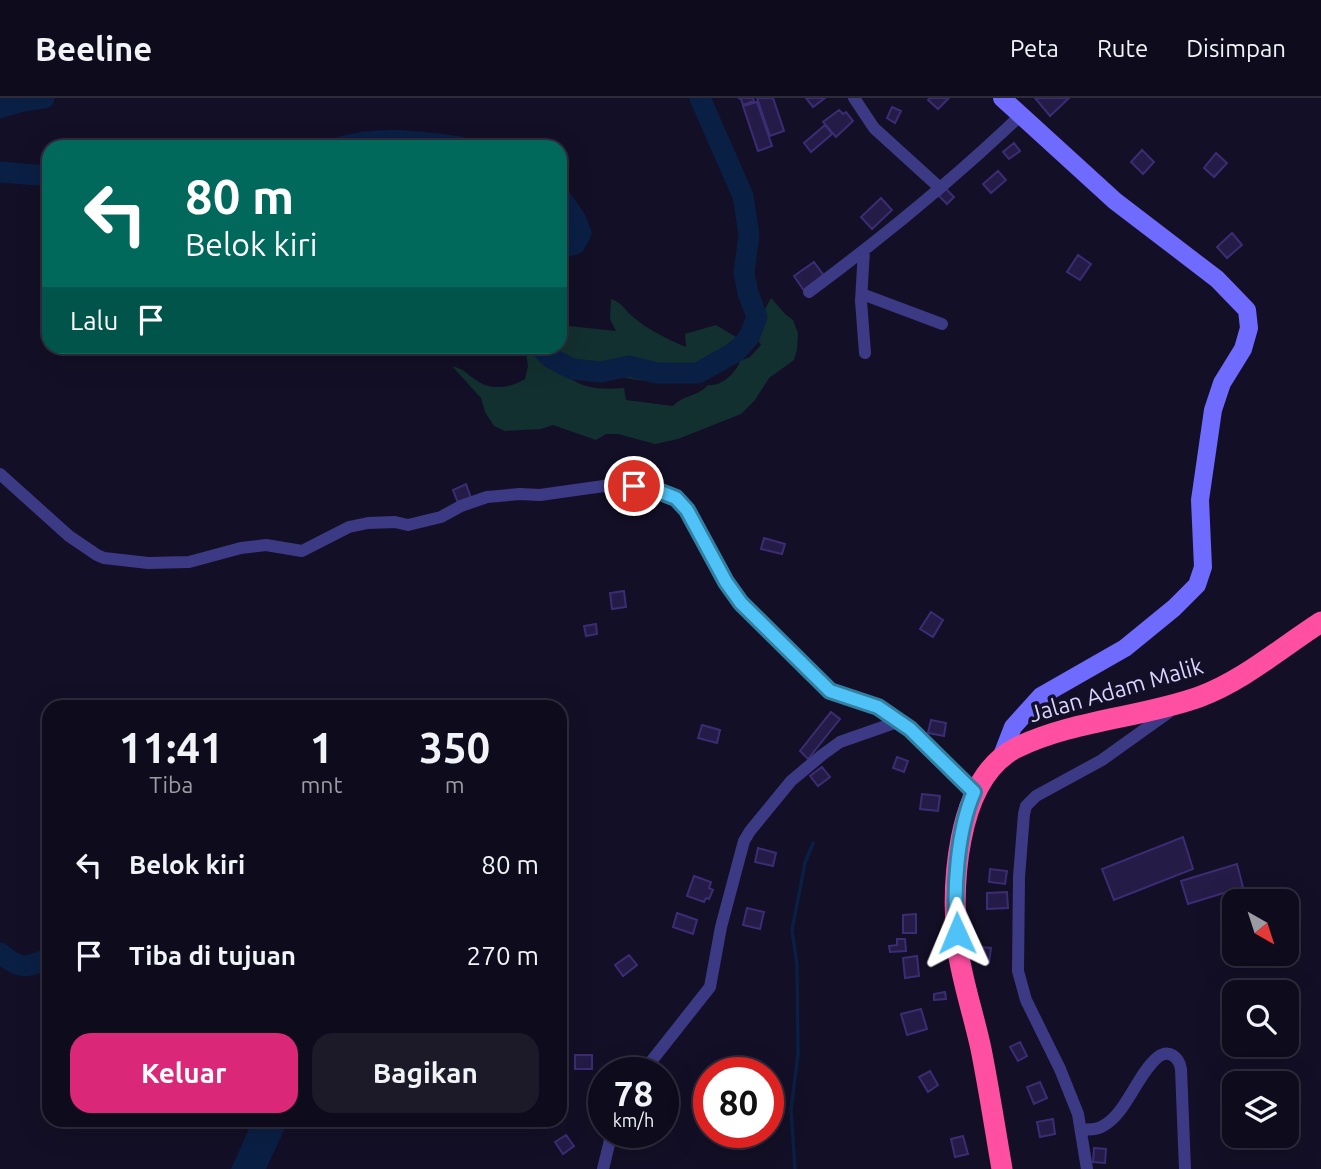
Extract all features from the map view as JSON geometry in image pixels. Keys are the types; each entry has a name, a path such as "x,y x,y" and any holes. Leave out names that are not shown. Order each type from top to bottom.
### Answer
{"highway":[{"name":"Jalan Adam Malik","path":"1002,1169 981,1048 958,953 955,916 962,840 968,805 974,792 984,776 1001,758 1015,749 1056,733 1184,701 1228,683 1321,622"}],"street":[{"path":"854,98 874,128 940,188"},
{"path":"1001,758 1013,727 1041,696 1125,648 1174,608 1197,585 1203,567 1200,500 1213,410 1222,383 1243,349 1249,328 1247,310 1217,279 1115,201 1002,98"},
{"path":"809,292 940,188 1022,114"},
{"path":"864,250 862,294 865,353"},
{"path":"862,294 942,324"},
{"path":"0,474 69,536 97,555 148,563 189,562 241,548 266,545 302,551 349,527 395,522 408,525 441,517 461,506 487,497 540,495 611,485 653,489 676,498 687,510 726,582 741,603 834,694 878,707 910,729 974,792"},
{"path":"1087,1169 1081,1129 1060,1069 1026,1000 1018,971 1019,877 1024,814 1026,806 1036,796 1113,752 1184,701"},
{"path":"655,1057 710,987 721,927 744,841 750,831 791,781 821,755 859,734 897,722"},
{"path":"1081,1129 1104,1126 1155,1059 1172,1054 1180,1061 1181,1069 1185,1169"},
{"path":"603,1169 608,1148"}],"green space":[{"path":"771,298 793,320 798,333 794,360 769,378 755,400 741,414 678,439 655,444 618,434 606,434 596,440 553,425 541,429 505,431 494,426 485,412 481,398 452,366 488,386 507,386 525,379 528,366 526,354 544,354 545,359 581,384 599,388 624,388 626,400 673,406 708,385 723,381 732,374 740,361 750,357 761,345 756,337 762,315"},
{"path":"611,299 621,304 651,330 686,347 685,334 716,325 736,337 696,371 669,382 633,379 607,373 561,354 567,354 567,326 616,331 610,319"}],"water":[{"path":"250,1127 286,1127 266,1169 231,1169"}],"building":[{"path":"738,98 753,98 754,101 743,105"},
{"path":"757,98 773,98 784,131 770,136"},
{"path":"806,98 825,98 813,107"},
{"path":"949,98 938,109 928,100"},
{"path":"1035,98 1069,98 1050,116"},
{"path":"757,102 772,146 758,151 743,106"},
{"path":"892,107 901,111 895,123 887,118"},
{"path":"839,110 843,114 846,112 853,121 836,137 823,122"},
{"path":"825,125 832,134 811,152 804,143"},
{"path":"1014,143 1020,151 1009,159 1003,152"},
{"path":"1142,150 1154,162 1143,174 1131,162"},
{"path":"1216,153 1227,163 1214,177 1204,168"},
{"path":"998,171 1006,180 991,193 983,184"},
{"path":"946,189 954,197 947,204 939,196"},
{"path":"881,198 892,210 872,229 861,217"},
{"path":"1232,233 1242,245 1227,258 1217,247"},
{"path":"1078,255 1091,264 1080,280 1067,272"},
{"path":"814,262 825,277 805,292 794,276"},
{"path":"466,484 471,498 458,503 453,490"},
{"path":"764,538 785,544 782,554 761,549"},
{"path":"624,591 626,607 612,609 610,593"},
{"path":"931,612 943,620 933,637 920,629"},
{"path":"596,624 597,634 586,636 584,626"},
{"path":"831,712 840,719 808,759 800,751"},
{"path":"931,720 946,723 944,736 928,733"},
{"path":"702,725 720,730 717,743 698,738"},
{"path":"897,757 908,761 904,772 893,768"},
{"path":"822,767 830,777 818,786 810,776"},
{"path":"922,794 940,796 938,811 920,809"},
{"path":"1183,837 1193,869 1114,900 1102,869"},
{"path":"758,848 776,853 773,866 755,862"},
{"path":"1237,864 1243,887 1222,889 1222,893 1188,904 1181,881"},
{"path":"990,869 1007,871 1005,884 989,882"},
{"path":"694,876 711,882 709,888 713,890 709,899 706,898 704,902 687,896"},
{"path":"1007,892 1008,908 987,909 987,893"},
{"path":"747,908 764,912 760,929 743,925"},
{"path":"677,913 697,920 693,934 673,927"},
{"path":"916,914 916,933 903,933 903,915"},
{"path":"897,939 905,939 906,951 890,952 889,946 897,945"},
{"path":"980,947 991,948 989,963 978,962"},
{"path":"629,955 637,965 623,976 615,965"},
{"path":"917,956 919,976 905,978 903,958"},
{"path":"945,992 946,999 934,1000 934,994"},
{"path":"921,1009 927,1029 907,1035 901,1014"},
{"path":"1020,1042 1027,1056 1018,1061 1010,1047"},
{"path":"575,1055 592,1055 588,1057 588,1069 575,1069"},
{"path":"930,1071 938,1085 928,1092 919,1077"},
{"path":"1040,1082 1047,1098 1034,1104 1027,1087"},
{"path":"1053,1119 1055,1134 1040,1137 1037,1122"},
{"path":"566,1135 574,1146 563,1154 555,1142"},
{"path":"963,1136 968,1154 955,1157 951,1139"},
{"path":"1094,1148 1106,1149 1105,1163 1093,1162"}],"waterway":[{"path":"0,108 44,98"},
{"path":"547,354 572,369 601,372 629,366 657,373 698,373 737,351 749,337 757,317 744,273 749,235 743,196 700,98"},
{"path":"0,172 42,175"},
{"path":"567,207 581,233 575,244 567,246"},
{"path":"795,1169 791,1110 798,1054 797,965 792,930 805,863 813,843"},
{"path":"0,953 23,966 42,961"}],"route":[{"path":"634,486 653,489 676,498 687,510 726,582 741,603 830,691 878,707 910,729 974,792 968,805 957,877 957,933"}]}
